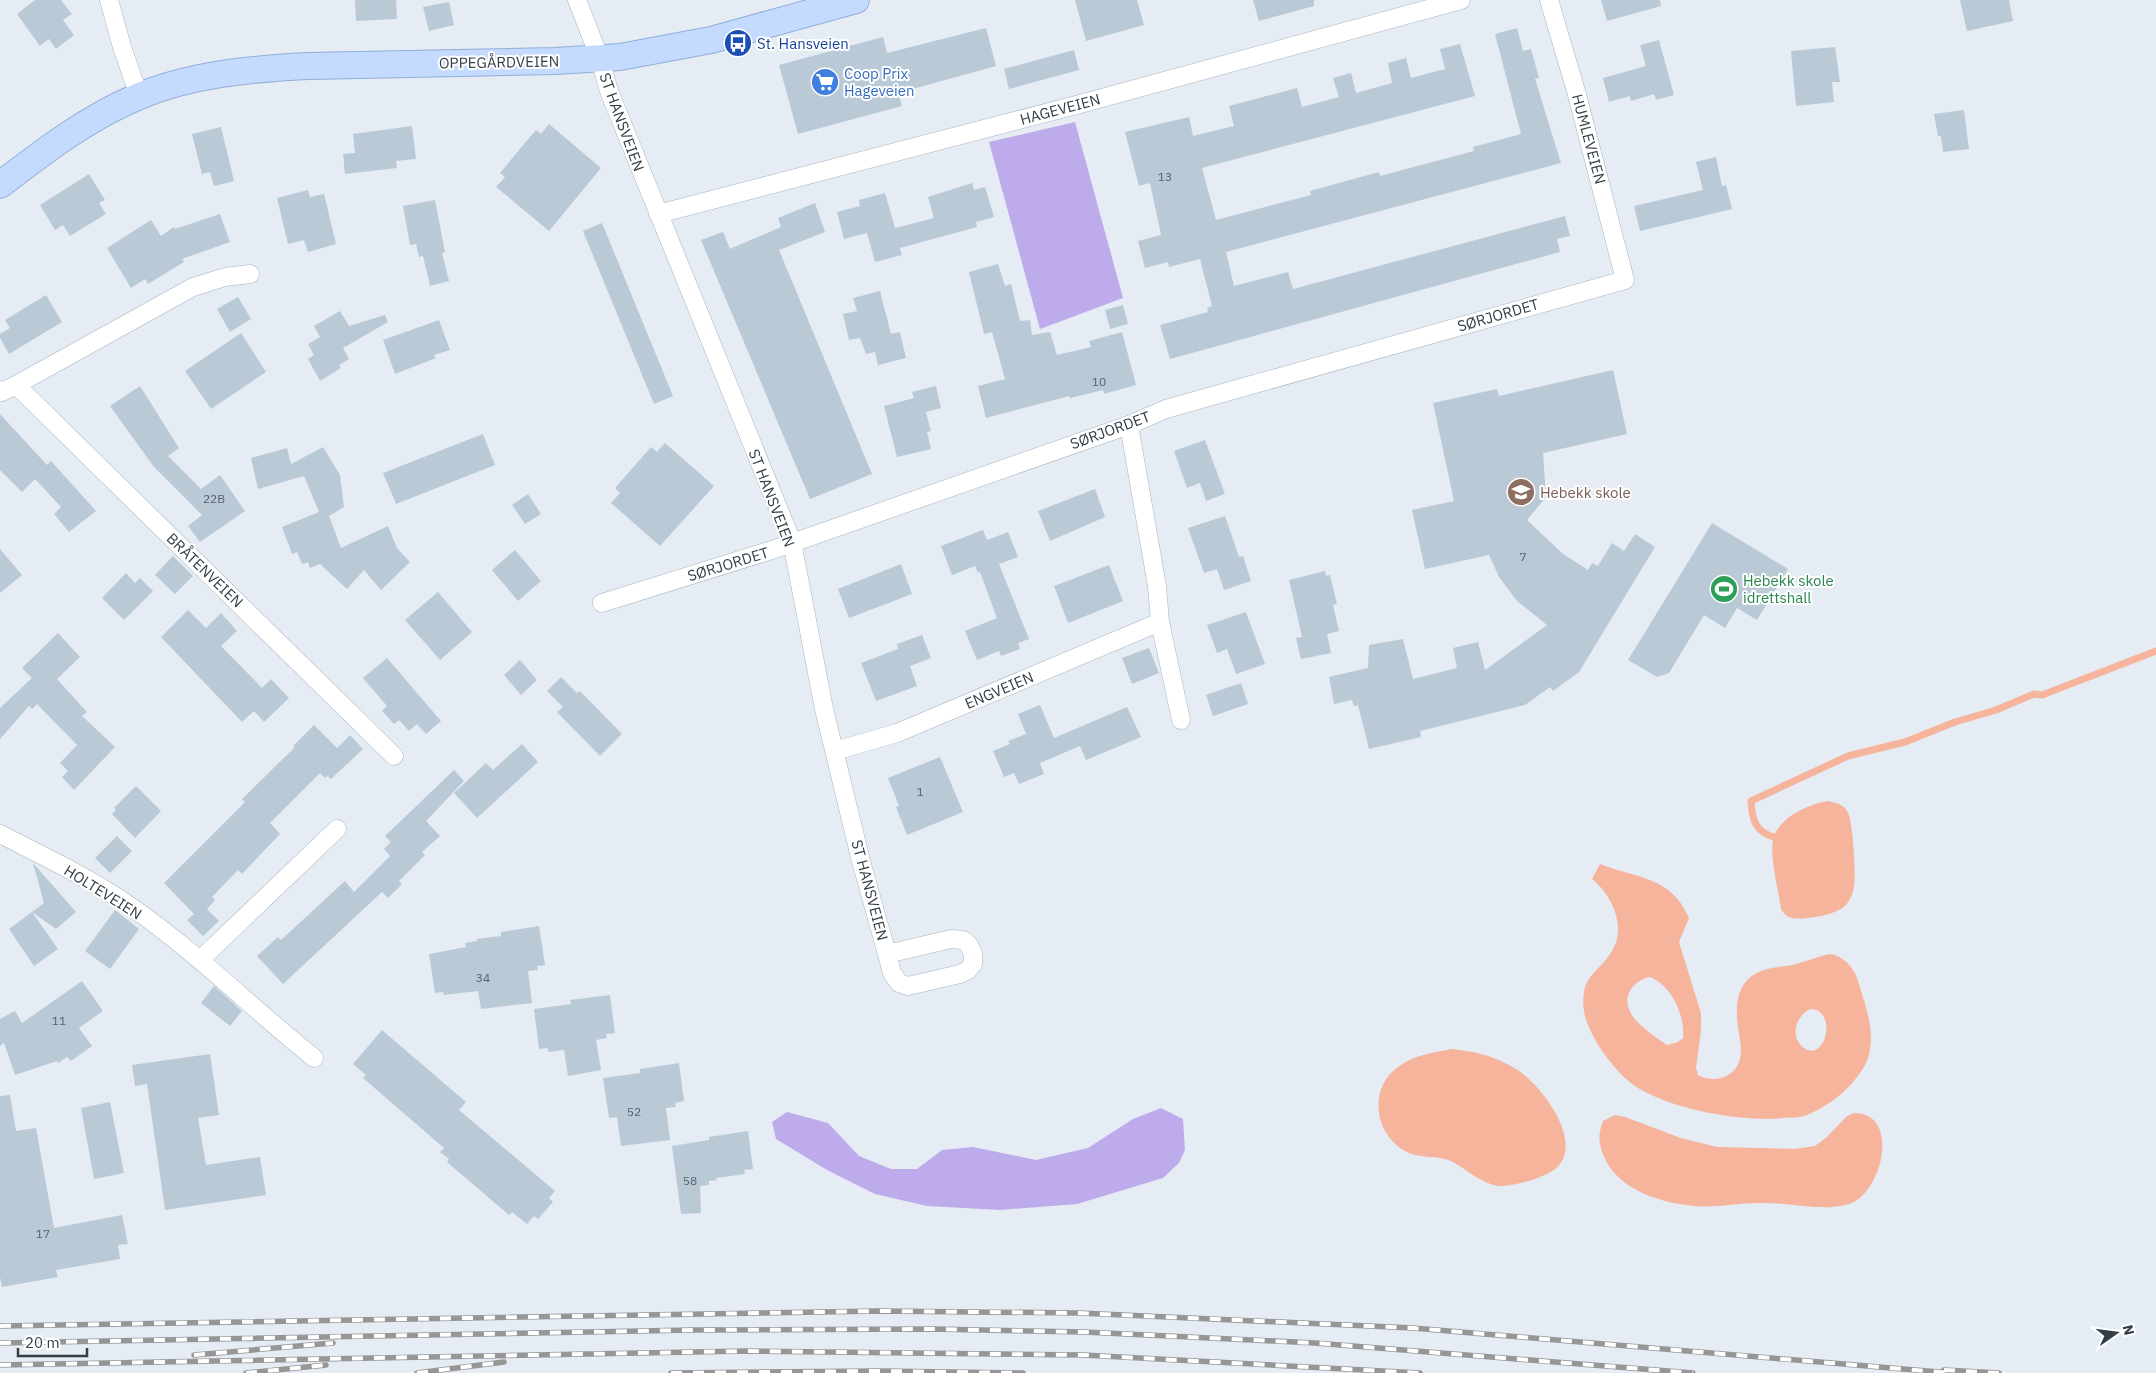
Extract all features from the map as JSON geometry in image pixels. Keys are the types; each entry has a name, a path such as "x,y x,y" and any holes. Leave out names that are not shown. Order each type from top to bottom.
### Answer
{"main road":[{"name":"OPPEGÅRDVEIEN","path":"0,185 76,129 138,96 204,77 271,68 600,59 650,52 710,40 856,0"}],"street":[{"path":"109,0 138,96"},
{"name":"ST HANSVEIEN","path":"577,0 600,59 609,91 792,542 812,652 834,751 861,861 887,954"},
{"name":"HAGEVEIEN","path":"658,214 1080,104 1461,0"},
{"name":"HUMLEVEIEN","path":"1549,0 1581,110 1625,280"},
{"name":"BRÅTENVEIEN","path":"250,274 226,276 193,287 4,390 394,756"},
{"name":"SØRJORDET","path":"602,603 792,542 1129,425 1166,409 1625,280"},
{"path":"1129,425 1157,586 1160,622 1181,720"},
{"name":"ENGVEIEN","path":"834,751 897,733 1160,622"},
{"path":"200,960 337,829"},
{"name":"HOLTEVEIEN","path":"0,834 74,872 132,907 200,960 270,1023 314,1058"}],"shaded area":[{"path":"1075,122 1123,298 1040,329 989,142"},
{"path":"1827,801 1843,807 1849,816 1854,859 1855,880 1853,892 1846,905 1836,912 1816,917 1792,918 1783,913 1781,909 1772,852 1774,836 1783,823 1796,812"},
{"path":"1600,864 1663,886 1682,904 1689,918 1679,942 1701,1013 1701,1031 1696,1068 1698,1075 1708,1079 1718,1079 1728,1075 1736,1068 1740,1060 1741,1051 1737,1016 1738,998 1745,983 1751,977 1767,969 1793,965 1830,954 1844,960 1855,973 1867,1010 1871,1043 1865,1065 1860,1073 1839,1096 1813,1112 1799,1117 1766,1119 1728,1116 1689,1108 1653,1096 1632,1084 1614,1067 1600,1047 1590,1030 1584,1011 1585,986 1591,976 1607,959 1618,934 1616,914 1612,904 1600,886 1592,879","holes":["1650,977 1658,981 1671,994 1679,1011 1682,1020 1683,1038 1678,1042 1667,1045 1652,1035 1631,1014 1628,1006 1631,989 1639,981","1810,1009 1819,1012 1824,1018 1826,1026 1823,1043 1811,1051 1799,1043 1796,1033 1796,1027 1801,1016"]},
{"path":"1451,1049 1493,1057 1516,1069 1536,1086 1554,1111 1565,1139 1565,1152 1560,1164 1555,1169 1546,1175 1532,1180 1498,1186 1480,1179 1451,1161 1418,1156 1396,1145 1382,1124 1379,1112 1379,1099 1382,1087 1388,1076 1410,1060"},
{"path":"1161,1108 1183,1119 1185,1150 1179,1163 1163,1178 1077,1204 1000,1210 927,1206 875,1194 827,1170 776,1139 772,1122 787,1112 828,1123 859,1156 891,1169 917,1169 942,1150 973,1147 1036,1160 1088,1148 1133,1119"},
{"path":"1853,1113 1868,1116 1878,1125 1882,1139 1882,1154 1878,1171 1861,1197 1849,1204 1839,1206 1818,1207 1757,1203 1694,1206 1669,1202 1644,1194 1622,1180 1606,1161 1600,1141 1603,1121 1615,1115 1681,1138 1717,1147 1795,1149 1815,1146 1827,1137 1846,1117"}],"building":[{"path":"35,0 61,0 72,14 63,20 74,35 56,49 49,39 40,46 17,14"},
{"path":"355,0 396,0 397,19 356,21"},
{"path":"1075,0 1137,0 1144,25 1086,41"},
{"path":"1253,0 1314,0 1314,6 1259,21"},
{"path":"1601,0 1660,0 1661,6 1607,21"},
{"path":"1960,0 2009,0 2013,21 1967,31"},
{"path":"449,2 454,25 429,31 423,7"},
{"path":"986,28 996,66 898,93 902,106 798,134 779,65 883,37 887,53"},
{"path":"1517,28 1523,51 1531,49 1539,78 1535,79 1561,163 1226,252 1234,286 1288,272 1293,289 1565,216 1570,236 1557,239 1560,252 1170,359 1160,325 1208,312 1207,308 1212,306 1200,259 1169,267 1168,262 1145,268 1138,241 1161,235 1150,183 1139,186 1125,132 1189,117 1193,136 1234,126 1229,106 1297,88 1302,107 1339,97 1333,78 1351,73 1356,93 1392,83 1388,63 1406,58 1411,78 1445,69 1440,49 1460,44 1475,96 1202,168 1216,220 1311,195 1310,191 1379,172 1380,176 1474,151 1473,147 1521,134 1495,34"},
{"path":"1659,40 1674,95 1656,100 1654,94 1631,101 1630,96 1609,102 1603,78 1646,66 1640,45"},
{"path":"1835,47 1840,82 1832,82 1834,102 1796,106 1791,51"},
{"path":"1074,50 1079,70 1009,89 1004,69"},
{"path":"1964,110 1969,149 1943,152 1941,136 1938,136 1934,114"},
{"path":"549,124 601,168 549,231 496,187 505,177 500,173 524,144 536,130 541,134"},
{"path":"412,126 416,159 396,161 397,168 345,174 343,154 355,153 353,134"},
{"path":"221,127 234,181 214,186 210,172 202,174 192,134"},
{"path":"1716,157 1722,186 1726,185 1732,209 1640,231 1634,206 1703,190 1696,162"},
{"path":"89,174 105,200 99,203 106,214 70,236 63,225 55,230 40,205"},
{"path":"972,183 974,190 985,187 994,217 976,222 977,227 900,248 902,255 875,262 867,233 844,239 837,212 860,206 859,200 885,193 895,228 934,218 928,197"},
{"path":"308,190 310,197 324,194 336,244 308,252 304,240 288,244 277,198"},
{"path":"435,200 445,252 442,253 449,281 430,286 423,256 419,257 416,244 410,245 403,206"},
{"path":"815,203 825,232 779,250 872,474 810,499 701,240 723,232 730,249 781,227 778,218"},
{"path":"220,214 230,242 182,259 184,262 148,284 145,279 131,288 107,248 151,220 161,236 174,227 175,229"},
{"path":"602,223 673,396 654,404 583,231"},
{"path":"998,264 1005,286 1011,284 1020,321 1030,320 1032,335 1050,332 1057,355 1091,347 1089,341 1122,332 1136,385 1104,394 1103,390 1070,398 1069,396 986,418 978,386 1005,379 992,332 984,334 969,272"},
{"path":"880,291 891,334 900,332 906,358 878,365 875,352 866,354 860,338 849,340 843,314 857,311 853,298"},
{"path":"46,295 62,322 9,354 0,338 0,334 10,328 5,320"},
{"path":"238,297 251,319 230,332 217,309"},
{"path":"1123,305 1128,324 1110,329 1105,310"},
{"path":"340,311 349,326 385,315 388,322 343,348 349,359 339,365 341,368 320,381 308,359 314,355 308,344 320,337 314,326"},
{"path":"439,320 450,350 434,355 436,358 395,374 383,340"},
{"path":"241,333 266,372 211,409 185,371"},
{"path":"1613,370 1627,434 1543,453 1546,497 1527,520 1563,554 1588,570 1592,563 1598,566 1612,543 1624,551 1635,534 1655,547 1579,672 1553,691 1550,687 1525,705 1420,731 1421,737 1369,749 1358,705 1354,706 1352,700 1334,704 1329,677 1368,668 1369,645 1403,639 1413,679 1457,668 1453,648 1478,642 1485,670 1547,625 1517,601 1499,577 1489,555 1425,569 1412,510 1454,501 1433,403 1497,389 1499,396"},
{"path":"140,386 179,448 168,456 201,489 220,475 245,511 200,542 188,526 202,515 154,467 110,406"},
{"path":"936,386 941,408 926,412 931,431 927,432 931,449 897,457 884,406 914,398 912,392"},
{"path":"0,414 47,465 51,461 96,511 69,532 54,514 61,507 35,479 22,492 0,470"},
{"path":"483,434 495,465 396,504 383,473"},
{"path":"1205,440 1225,494 1206,501 1200,483 1187,488 1174,451"},
{"path":"665,443 714,486 660,546 611,503 620,493 615,488 651,447 657,452"},
{"path":"323,447 340,475 344,507 329,516 341,548 388,526 397,548 410,562 381,590 364,570 347,589 320,564 310,568 308,562 302,564 297,552 292,554 282,527 319,512 304,476 258,489 251,458 287,448 291,464"},
{"path":"1095,489 1105,517 1050,541 1038,511"},
{"path":"528,494 541,514 525,524 512,505"},
{"path":"1225,516 1239,557 1243,556 1251,581 1224,590 1217,569 1204,573 1188,528"},
{"name":"Hebekk skole idrettshall","path":"1712,523 1788,569 1757,620 1737,608 1725,628 1704,615 1669,673 1657,677 1628,660"},
{"path":"983,530 987,540 1008,532 1018,557 999,564 1029,639 1018,643 1020,649 1001,656 999,651 977,660 965,631 997,618 980,572 978,573 975,566 952,575 941,546"},
{"path":"0,549 22,575 0,593"},
{"path":"515,550 541,581 518,601 492,570"},
{"path":"173,556 193,576 175,594 155,575"},
{"path":"901,564 912,594 849,618 838,589"},
{"path":"1109,565 1123,601 1068,623 1054,586"},
{"path":"1325,571 1326,576 1330,575 1337,604 1333,605 1339,631 1327,634 1331,653 1301,659 1296,638 1302,637 1289,580"},
{"path":"126,573 135,583 140,578 153,591 124,620 102,598"},
{"path":"438,592 472,632 440,660 405,620"},
{"path":"188,610 206,628 221,613 237,631 221,646 262,688 271,679 289,698 264,722 254,711 242,722 161,637"},
{"path":"1246,612 1265,664 1236,674 1227,649 1217,653 1207,625"},
{"path":"58,633 80,657 57,679 87,712 82,716 115,747 74,790 62,777 68,771 60,763 77,745 37,704 32,709 29,706 0,739 0,708 32,678 22,668"},
{"path":"922,635 931,658 910,666 917,686 876,701 861,663 898,649 897,644"},
{"path":"1149,648 1159,673 1132,684 1122,658"},
{"path":"387,658 441,721 426,734 417,724 409,731 399,720 394,724 382,711 387,706 363,678"},
{"path":"520,660 537,680 521,695 504,675"},
{"path":"561,677 577,693 580,691 622,734 600,756 557,712 563,707 547,691"},
{"path":"1241,683 1248,704 1213,716 1206,695"},
{"path":"1040,705 1054,738 1127,707 1141,737 1086,760 1080,746 1040,763 1044,774 1019,784 1014,773 1004,777 993,751 1010,744 1008,741 1026,734 1018,714"},
{"path":"314,725 337,748 350,735 363,749 331,779 327,776 325,778 320,773 270,823 280,834 242,874 238,870 212,897 215,900 207,909 219,921 203,936 187,920 194,914 164,883 245,802 242,799 295,747 293,746"},
{"path":"522,744 538,762 477,818 454,793 486,763 493,770"},
{"path":"940,757 963,812 907,835 896,807 899,806 888,778"},
{"path":"454,770 464,781 426,821 440,836 422,852 425,855 399,881 402,884 388,898 382,892 283,984 257,956 278,937 281,940 345,881 354,892 390,856 384,849 391,842 385,836"},
{"path":"136,786 161,811 135,838 112,814 116,810 114,808"},
{"path":"117,836 132,851 110,873 95,858"},
{"path":"33,863 76,912 56,929 32,912 44,903"},
{"path":"115,910 139,929 110,969 85,951"},
{"path":"32,912 58,949 34,966 9,929"},
{"path":"539,926 545,965 537,966 538,970 528,971 532,1003 481,1009 478,991 444,995 443,992 435,993 429,954 466,947 465,943 477,941 477,939 501,936 501,932"},
{"path":"82,981 103,1011 79,1028 92,1046 71,1061 67,1057 58,1063 57,1061 15,1075 4,1043 0,1046 0,1019 15,1011 22,1023"},
{"path":"214,986 242,1011 230,1026 201,1003"},
{"path":"610,995 615,1033 606,1034 607,1038 596,1040 601,1070 568,1076 564,1050 548,1052 548,1048 539,1049 534,1009 571,1004 570,1000"},
{"path":"382,1030 466,1102 459,1110 555,1191 549,1198 553,1202 538,1219 534,1216 527,1224 512,1212 509,1215 447,1162 449,1159 440,1152 444,1148 363,1078 366,1075 353,1064"},
{"path":"210,1054 219,1115 198,1118 206,1165 260,1157 266,1195 165,1210 147,1084 135,1086 132,1065"},
{"path":"679,1063 684,1101 675,1103 676,1107 666,1108 670,1140 621,1146 617,1117 609,1118 603,1078 640,1073 640,1069"},
{"path":"10,1095 16,1131 36,1128 54,1228 122,1215 128,1244 118,1245 120,1259 56,1270 58,1277 2,1287 0,1277 0,1096"},
{"path":"110,1102 124,1173 94,1179 81,1108"},
{"path":"748,1131 753,1169 744,1170 745,1174 716,1178 717,1180 709,1181 709,1185 700,1186 701,1213 681,1214 672,1146 709,1140 709,1137"}],"waterway":[{"path":"1774,837 1763,832 1756,824 1752,814 1751,801 1848,756 1905,742 1955,722 1996,710 2034,694 2042,695 2156,651"}],"railway":[{"path":"0,1326 879,1311 1079,1313 1413,1328 1951,1373"},
{"path":"0,1343 693,1330 934,1329 1084,1332 1315,1343 1693,1373"},
{"path":"194,1355 333,1343"},
{"path":"0,1365 747,1351 1083,1355 1420,1373"},
{"path":"417,1373 504,1362"},
{"path":"246,1373 326,1365"},
{"path":"1944,1370 1999,1373"},
{"path":"671,1373 879,1371 1023,1373"}],"place":[{"name":"St. Hansveien","path":"738,43"},
{"name":"Coop Prix Hageveien","path":"825,82"},
{"name":"Hebekk skole","path":"1521,492"},
{"name":"Hebekk skole idrettshall","path":"1724,589"}]}
